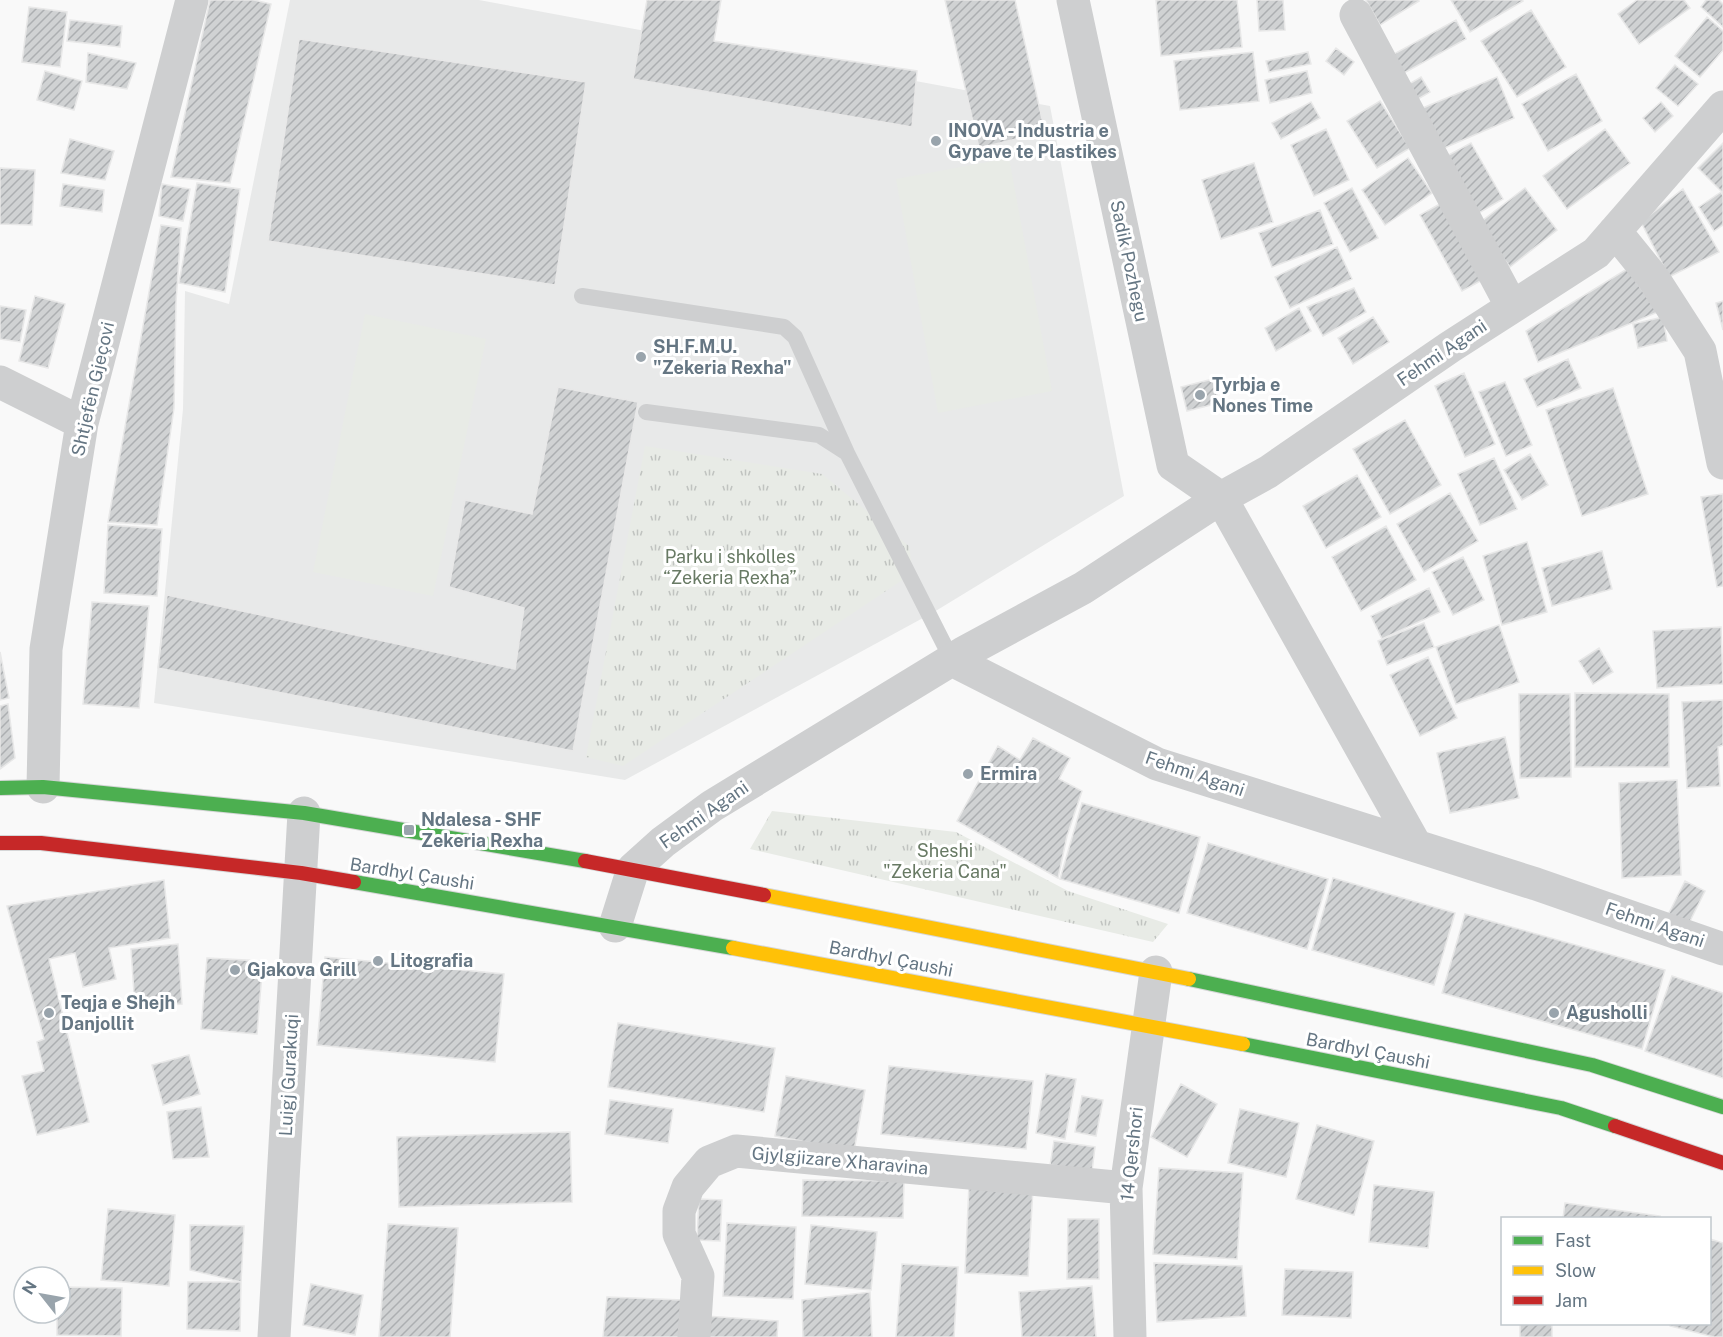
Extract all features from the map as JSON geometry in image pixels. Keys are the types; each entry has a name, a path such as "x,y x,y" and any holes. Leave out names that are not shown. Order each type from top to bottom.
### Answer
{"main road":[{"name":"Bardhyl Çaushi","path":"0,788 43,787 304,813 633,869 1155,972 1592,1065 1723,1107"},
{"name":"Bardhyl Çaushi","path":"0,843 41,843 301,873 615,926 1148,1025 1561,1108 1723,1163"}],"street":[{"name":"Shtjefën Gjeçovi","path":"43,787 46,649 82,423 192,0"},
{"name":"Sadik Pozhegu","path":"1073,0 1173,465 1221,498"},
{"path":"1356,15 1512,307"},
{"name":"Fehmi Agani","path":"633,869 663,842 712,806 952,660 1083,588 1221,498 1268,472 1596,253 1723,107"},
{"path":"1615,231 1653,278 1700,351 1723,463"},
{"path":"0,382 82,423"},
{"path":"1221,498 1416,846"},
{"name":"Fehmi Agani","path":"952,660 1157,764 1536,884 1723,948"},
{"name":"Luigj Gurakuqi","path":"274,1337 304,813"},
{"path":"615,926 633,869"},
{"name":"14 Qershori","path":"1130,1337 1126,1188 1155,972"},
{"name":"Gjylgjizare Xharavina","path":"694,1337 698,1276 680,1234 679,1211 688,1186 709,1162 736,1151 1126,1188"}],"lane":[{"path":"582,296 783,327 795,337 847,453 952,660"},
{"path":"646,412 819,435 847,453"}],"shaded area":[{"name":"SH.F.M.U. \"Zekeria Rexha\"","path":"290,0 479,0 1050,106 1124,496 934,612 625,780 154,703 183,409 185,291 229,304"}],"green space":[{"path":"1009,158 1052,391 938,413 896,179"},
{"path":"365,314 486,339 433,596 313,572"},
{"name":"Parku i shkolles “Zekeria Rexha”","path":"645,446 822,474 909,546 913,573 623,766 586,757"},
{"name":"Sheshi \"Zekeria Cana\"","path":"772,811 956,832 1068,891 1168,924 1153,942 750,849"}],"building":[{"path":"210,0 254,0 271,4 230,183 171,177"},
{"path":"647,0 721,0 714,41 917,71 912,127 633,79"},
{"path":"945,0 1015,0 1045,132 979,148"},
{"path":"1156,0 1237,0 1242,47 1161,56"},
{"path":"1257,0 1283,0 1285,30 1259,31"},
{"path":"1366,0 1418,0 1419,1 1380,25"},
{"path":"1451,0 1522,0 1523,1 1470,32"},
{"path":"1637,0 1684,0 1690,8 1639,44 1618,14"},
{"path":"1706,0 1719,0 1723,4 1723,27 1701,7"},
{"path":"29,7 67,12 60,67 22,62"},
{"path":"1531,10 1566,67 1517,97 1481,41"},
{"path":"1707,17 1723,31 1723,50 1700,77 1675,56"},
{"path":"70,20 122,26 120,47 67,41"},
{"path":"1456,20 1466,39 1404,73 1394,54"},
{"path":"299,39 586,82 555,285 268,241"},
{"path":"1336,48 1354,62 1344,75 1326,61"},
{"path":"1253,52 1259,101 1180,110 1174,61"},
{"path":"1308,52 1311,64 1269,72 1266,61"},
{"path":"88,53 136,63 127,89 86,82"},
{"path":"1675,65 1698,84 1678,106 1656,88"},
{"path":"45,71 82,81 74,110 37,100"},
{"path":"1307,71 1312,93 1270,103 1265,80"},
{"path":"1576,74 1602,121 1548,151 1522,104"},
{"path":"1421,77 1430,92 1413,102 1404,87"},
{"path":"1497,77 1514,118 1435,152 1418,110"},
{"path":"1380,101 1410,148 1377,168 1347,121"},
{"path":"1311,102 1320,118 1281,139 1272,123"},
{"path":"1661,102 1673,116 1655,132 1643,118"},
{"path":"1326,129 1349,180 1314,196 1291,145"},
{"path":"1605,129 1630,163 1567,209 1543,176"},
{"path":"70,139 114,151 105,180 61,173"},
{"path":"1471,143 1503,199 1477,214 1445,157"},
{"path":"1723,143 1723,193 1698,168"},
{"path":"1408,158 1432,193 1385,225 1362,190"},
{"path":"1254,163 1273,222 1221,239 1202,180"},
{"path":"0,168 35,170 32,225 0,224"},
{"path":"197,183 240,189 225,292 179,283"},
{"path":"63,184 104,190 102,212 60,206"},
{"path":"162,184 190,189 183,221 159,216"},
{"path":"1352,188 1378,238 1350,252 1324,203"},
{"path":"1525,188 1557,230 1510,267 1478,224"},
{"path":"1683,189 1719,252 1669,277 1641,222"},
{"path":"1721,192 1723,225 1714,231 1699,207"},
{"path":"1445,201 1488,277 1462,291 1420,215"},
{"path":"1320,210 1333,244 1272,267 1259,233"},
{"path":"161,225 181,228 176,302 174,408 157,525 108,522"},
{"path":"1337,247 1352,279 1290,308 1275,277"},
{"path":"1627,269 1658,312 1538,362 1526,331"},
{"path":"1354,288 1366,312 1323,336 1307,307"},
{"path":"35,296 65,304 48,368 19,361"},
{"path":"1723,301 1723,330 1716,303"},
{"path":"0,306 26,310 20,342 0,339"},
{"path":"1299,308 1311,331 1276,351 1265,328"},
{"path":"1373,317 1389,342 1353,364 1338,338"},
{"path":"1663,317 1667,341 1638,348 1633,324"},
{"path":"1568,359 1581,388 1537,407 1524,379"},
{"path":"1464,373 1495,444 1465,457 1435,386"},
{"name":"Tyrbja e Nones Time","path":"1213,379 1219,403 1187,411 1181,387"},
{"path":"1505,382 1532,445 1506,456 1479,392"},
{"path":"558,387 638,402 573,751 158,668 167,595 515,669 524,608 449,587 465,500 532,514"},
{"path":"1613,388 1648,494 1582,516 1546,410"},
{"path":"1405,420 1441,485 1390,514 1353,449"},
{"path":"1530,454 1548,485 1522,500 1504,470"},
{"path":"1494,458 1517,509 1480,525 1458,474"},
{"path":"1357,475 1381,517 1326,548 1303,506"},
{"path":"1450,493 1478,541 1424,572 1397,524"},
{"path":"1723,494 1723,586 1717,587 1701,497"},
{"path":"108,525 162,529 157,596 104,593"},
{"path":"1386,526 1416,580 1361,611 1332,557"},
{"path":"1527,542 1547,612 1502,625 1483,556"},
{"path":"1602,551 1612,589 1552,606 1542,568"},
{"path":"1463,557 1484,600 1453,615 1432,572"},
{"path":"1429,588 1440,612 1382,639 1371,616"},
{"path":"92,602 149,606 139,708 83,704"},
{"path":"1424,623 1434,647 1387,665 1378,641"},
{"path":"1499,625 1519,682 1456,704 1436,647"},
{"path":"1721,627 1723,684 1657,688 1653,631"},
{"path":"1599,648 1613,672 1593,684 1579,661"},
{"path":"0,652 9,698 0,700"},
{"path":"1428,657 1457,718 1420,736 1390,675"},
{"path":"1575,693 1669,694 1669,767 1575,767"},
{"path":"1519,694 1570,694 1571,777 1520,778"},
{"path":"1723,700 1723,745 1718,747 1720,786 1687,788 1682,702"},
{"path":"8,704 15,758 0,769 0,706"},
{"path":"1505,737 1519,798 1450,813 1437,753"},
{"path":"1033,738 1070,758 1059,779 1082,791 1067,836 1058,878 957,821 998,746 1020,760"},
{"path":"1677,780 1681,875 1622,878 1619,783"},
{"path":"1082,803 1200,837 1179,913 1060,879"},
{"path":"1208,843 1328,879 1307,949 1187,913"},
{"path":"1333,878 1455,913 1434,985 1312,950"},
{"name":"Teqja e Shejh Danjollit","path":"164,880 170,938 109,948 116,979 83,987 75,953 49,959 89,1122 37,1135 22,1076 44,1071 37,1042 44,1039 7,906"},
{"path":"1685,881 1705,891 1688,925 1668,915"},
{"path":"1465,914 1665,970 1642,1049 1442,993"},
{"path":"178,944 182,1004 135,1008 131,949"},
{"path":"325,957 504,974 495,1062 317,1045"},
{"path":"207,958 263,961 257,1034 201,1029"},
{"path":"1672,976 1723,993 1723,1078 1645,1051"},
{"path":"618,1023 775,1048 764,1112 608,1087"},
{"path":"189,1055 200,1094 163,1105 152,1065"},
{"path":"889,1066 1033,1081 1026,1149 881,1134"},
{"path":"1046,1074 1076,1079 1065,1139 1036,1133"},
{"path":"786,1076 865,1090 854,1151 775,1136"},
{"path":"1181,1084 1217,1104 1187,1157 1151,1137"},
{"path":"1082,1096 1103,1100 1096,1136 1075,1132"},
{"path":"610,1100 673,1109 668,1143 605,1134"},
{"path":"201,1107 209,1157 173,1159 167,1112"},
{"path":"1240,1109 1299,1123 1286,1177 1228,1163"},
{"path":"1317,1125 1374,1141 1354,1215 1296,1199"},
{"path":"570,1132 572,1202 399,1207 397,1137"},
{"path":"1054,1141 1095,1147 1092,1171 1050,1165"},
{"path":"1159,1168 1243,1173 1237,1259 1153,1254"},
{"path":"803,1180 904,1181 903,1218 802,1216"},
{"path":"969,1185 1033,1188 1028,1276 965,1273"},
{"path":"1374,1185 1434,1192 1428,1248 1369,1242"},
{"path":"699,1199 722,1200 720,1241 697,1240"},
{"path":"1565,1203 1660,1216 1660,1217 1563,1217"},
{"path":"108,1209 175,1215 169,1286 101,1280"},
{"path":"1068,1219 1099,1219 1099,1279 1067,1279"},
{"path":"727,1223 796,1227 793,1299 723,1296"},
{"path":"388,1224 458,1228 450,1337 379,1337"},
{"path":"190,1225 244,1226 241,1282 190,1270"},
{"path":"811,1225 877,1232 871,1290 805,1284"},
{"path":"1711,1239 1723,1243 1723,1337 1714,1337 1670,1326 1711,1325"},
{"path":"1154,1263 1242,1266 1246,1316 1157,1322"},
{"path":"902,1264 958,1267 954,1337 896,1337"},
{"path":"1285,1269 1353,1272 1351,1318 1282,1315"},
{"path":"188,1282 241,1282 240,1331 187,1329"},
{"path":"311,1284 363,1295 355,1335 303,1325"},
{"path":"1092,1286 1096,1337 1022,1337 1019,1292"},
{"path":"72,1287 122,1288 121,1336 57,1335 57,1325 72,1325"},
{"path":"870,1292 872,1337 803,1337 802,1300"},
{"path":"607,1297 682,1300 679,1337 603,1337"},
{"path":"705,1316 778,1321 777,1337 704,1337"},
{"path":"1520,1325 1552,1325 1552,1337 1520,1337"}],"traffic: fast":[{"path":"0,788 43,787 304,813 585,861"},
{"path":"354,882 733,948"},
{"path":"1189,979 1592,1065 1723,1107"},
{"path":"1243,1044 1561,1108 1615,1126"}],"traffic: slow":[{"path":"764,895 1189,979"},
{"path":"733,948 1243,1044"}],"traffic: jam":[{"path":"0,843 41,843 301,873 354,882"},
{"path":"585,861 764,895"},
{"path":"1615,1126 1723,1163"}],"place":[{"name":"INOVA - Industria e Gypave te Plastikes","path":"936,141"},
{"name":"SH.F.M.U. \"Zekeria Rexha\"","path":"641,357"},
{"name":"Tyrbja e Nones Time","path":"1200,395"},
{"name":"Ermira","path":"968,774"},
{"name":"Ndalesa - SHF Zekeria Rexha","path":"409,830"},
{"name":"Litografia","path":"378,961"},
{"name":"Gjakova Grill","path":"235,970"},
{"name":"Teqja e Shejh Danjollit","path":"49,1013"},
{"name":"Agusholli","path":"1554,1013"}]}
